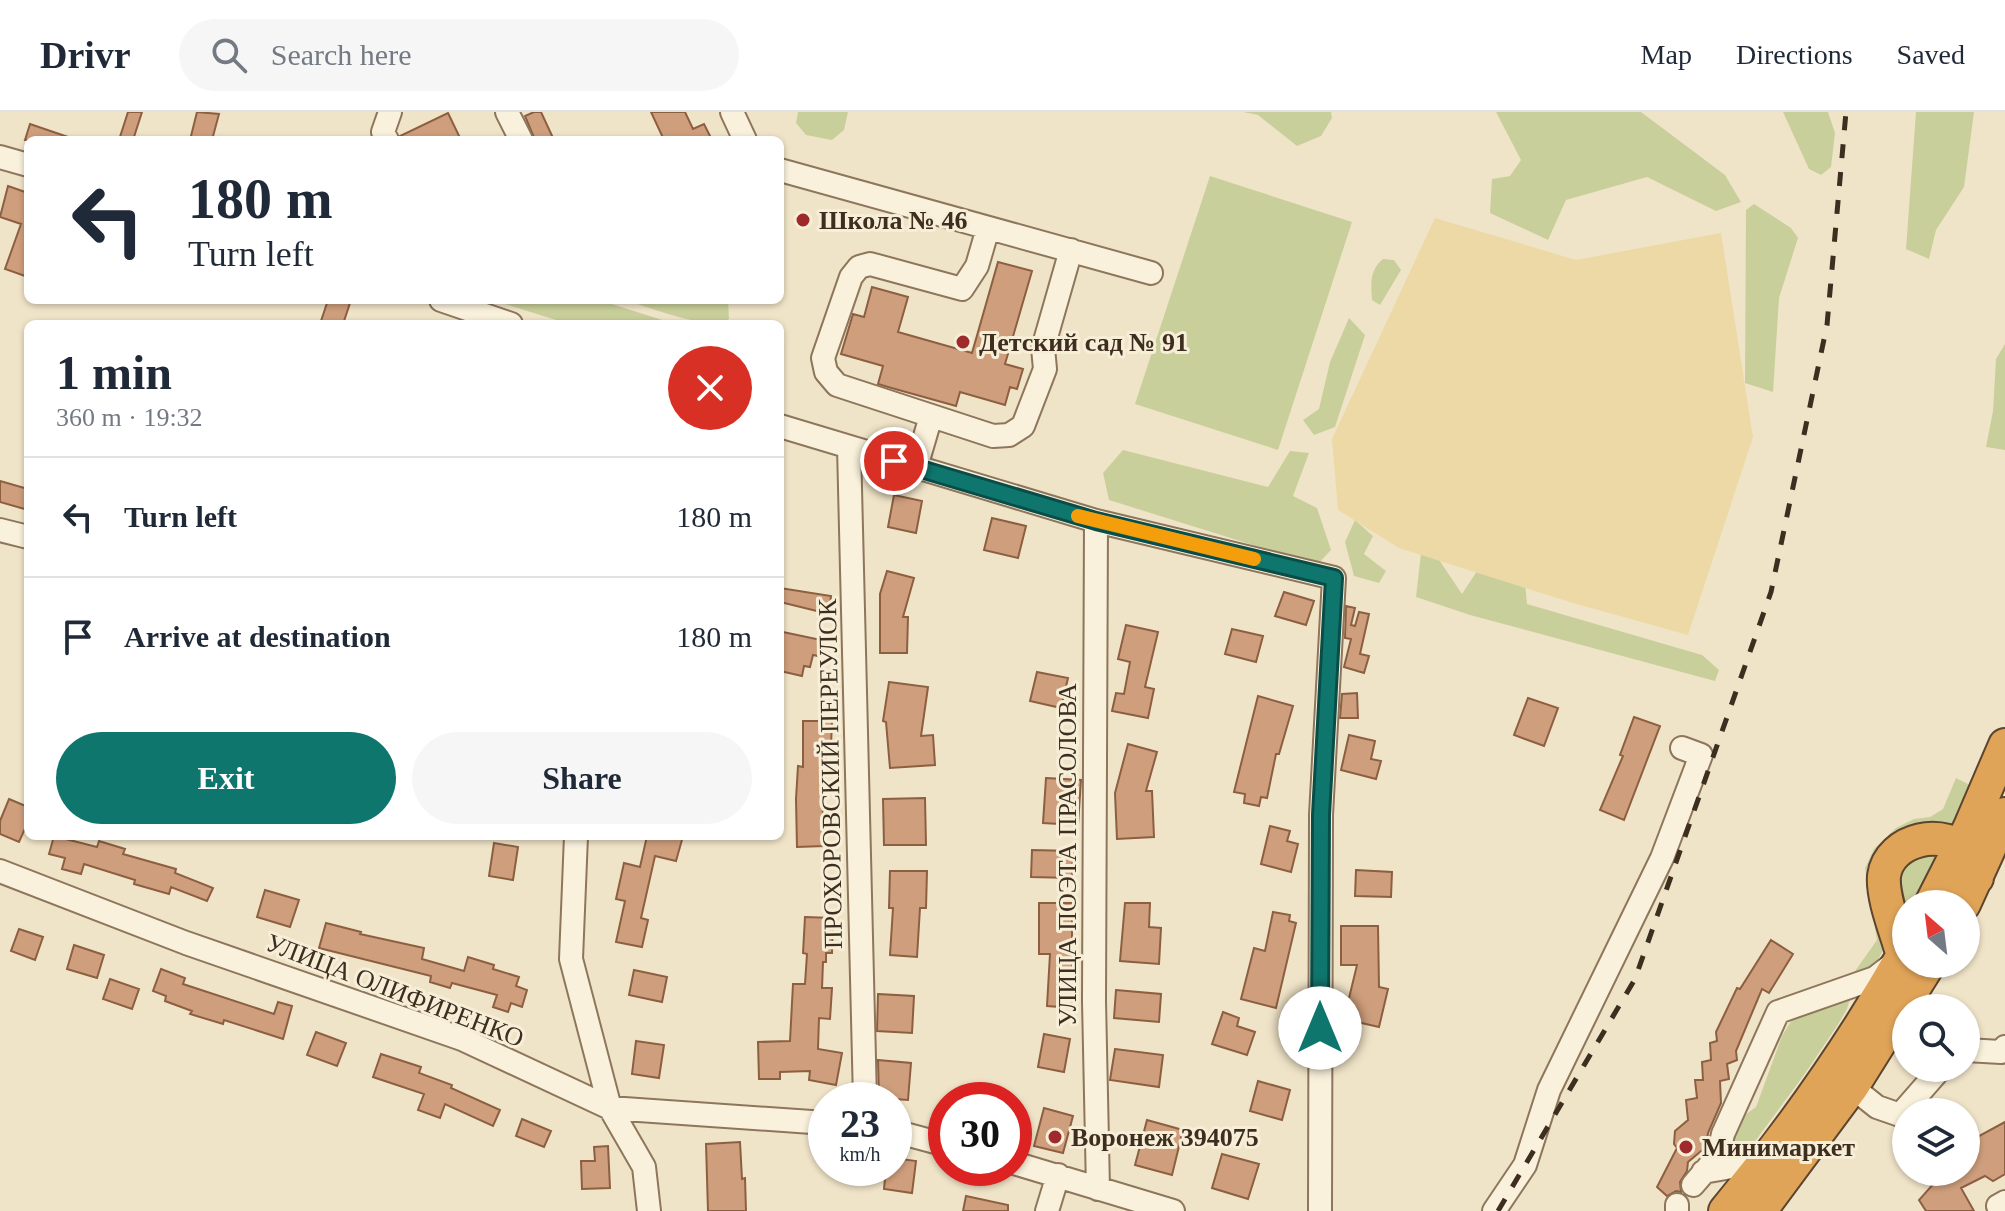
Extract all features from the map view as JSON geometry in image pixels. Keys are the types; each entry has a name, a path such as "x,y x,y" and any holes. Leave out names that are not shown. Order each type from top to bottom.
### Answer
{"highway":[{"path":"1938,890 2005,745"},
{"path":"1970,890 2005,814"},
{"path":"1892,907 1884,888 1889,863 1902,848 1919,840 1941,840 1960,847 1974,862 1970,890"},
{"path":"1725,1211 1827,1079 1898,978"},
{"path":"1760,1211 1852,1087 1903,978"}],"street":[{"path":"385,136 383,132 390,112"},
{"path":"509,112 519,136"},
{"path":"732,112 743,136"},
{"path":"0,157 24,164"},
{"path":"784,171 1151,273"},
{"path":"988,228 977,266 962,289 870,264 859,267 851,277 823,358 826,372 837,385 993,436 1009,435 1023,426 1045,369 1043,348 1071,250"},
{"path":"453,304 499,320"},
{"path":"916,467 931,416"},
{"path":"784,427 1096,521 1334,578 1321,815 1320,1211"},
{"name":"ПРОХОРОВСКИЙ ПЕРЕУЛОК","path":"849,447 865,1082"},
{"name":"УЛИЦА ПОЭТА ПРАСОЛОВА","path":"1096,521 1094,1001 1098,1189"},
{"path":"0,530 24,536"},
{"path":"1494,1211 1525,1165 1549,1090 1656,872 1673,801 1692,751"},
{"path":"576,840 571,959 610,1108 644,1167 649,1211"},
{"name":"УЛИЦА ОЛИФИРЕНКО","path":"0,871 186,943 462,1039 610,1108 808,1122"},
{"path":"1766,1161 1698,1178 1718,1156 1723,1134 1778,1012 1875,978 1892,969"},
{"path":"1980,1051 2004,1053"},
{"path":"1852,1087 1877,1107 1900,1115 1929,1082"},
{"path":"1032,1168 1173,1211"},
{"path":"1047,1211 1058,1175"},
{"path":"2001,1211 1998,1206 2005,1202"}],"green space":[{"path":"798,112 848,112 844,130 832,140 806,135 796,123"},
{"path":"1243,112 1331,112 1332,118 1321,136 1297,146 1258,115"},
{"path":"1496,112 1641,112 1725,175 1741,202 1716,211 1647,177 1566,200 1548,240 1490,213 1492,179 1510,176 1521,160"},
{"path":"1783,112 1828,112 1835,133 1831,167 1821,175 1809,169"},
{"path":"1916,112 1974,112 1964,187 1936,230 1929,259 1906,249"},
{"path":"1210,176 1352,222 1278,450 1135,404"},
{"path":"1754,204 1791,228 1798,238 1779,298 1773,392 1745,383 1746,210"},
{"path":"1383,259 1394,260 1401,270 1380,305 1372,300 1371,283 1375,268"},
{"path":"505,304 612,304 662,320 556,320"},
{"path":"637,304 728,304 729,319 690,320"},
{"path":"1349,318 1365,335 1335,427 1314,435 1303,420 1319,409 1330,362"},
{"path":"2005,344 2005,450 1986,447 1993,411 1996,359"},
{"path":"1123,450 1268,487 1290,451 1309,453 1293,496 1317,508 1331,550 1317,565 1109,500 1103,473"},
{"path":"1355,520 1373,536 1364,554 1386,571 1379,583 1354,576 1345,542"},
{"path":"1423,536 1462,594 1481,565 1524,573 1527,604 1702,655 1719,670 1715,681 1470,615 1416,597"},
{"path":"1956,778 1972,786 1952,833 1896,838 1888,942 1873,968 1853,974 1877,940 1865,868 1874,849 1896,828 1914,819 1930,817 1943,809"},
{"path":"1945,851 1926,890 1900,890 1896,868 1901,860"},
{"path":"1857,993 1804,1075 1753,1144 1743,1151 1734,1146 1731,1136 1742,1117 1756,1107 1782,1036 1793,1018"}],"sand":[{"path":"1435,218 1576,260 1721,233 1753,437 1688,635 1573,603 1399,548 1338,510 1332,439"}],"building":[{"path":"128,112 142,112 134,136 120,136"},
{"path":"197,112 219,114 213,136 191,136"},
{"path":"541,112 552,136 533,136 525,116"},
{"path":"651,112 685,112 693,129 704,124 710,136 662,136"},
{"path":"448,113 459,136 400,136"},
{"path":"30,124 65,136 26,136"},
{"path":"8,186 24,192 24,276 5,269 21,224 0,217"},
{"path":"998,262 1032,271 1005,364 1023,369 1017,389 1010,387 1005,405 960,392 956,406 878,384 883,366 841,354 853,314 864,317 872,287 908,297 898,332 972,353"},
{"path":"327,304 350,304 344,320 321,320"},
{"path":"0,481 24,488 24,509 0,502"},
{"path":"894,495 922,501 916,533 888,527"},
{"path":"992,518 1026,526 1018,558 984,550"},
{"path":"887,571 914,578 903,617 908,617 907,653 880,653 880,594"},
{"path":"784,589 831,596 829,614 784,603"},
{"path":"1284,592 1314,601 1306,625 1275,616"},
{"path":"1346,606 1355,608 1351,625 1355,626 1359,612 1369,614 1360,654 1369,656 1364,673 1344,667 1351,639 1345,638"},
{"path":"1126,625 1158,632 1145,687 1154,689 1148,718 1112,711 1116,693 1124,694 1130,662 1118,659"},
{"path":"1232,629 1263,636 1256,662 1225,654"},
{"path":"784,632 821,640 818,656 813,655 810,667 804,666 802,676 784,672"},
{"path":"1037,672 1068,678 1061,708 1030,701"},
{"path":"889,682 928,687 921,736 933,735 935,765 890,768 886,722 883,721"},
{"path":"1357,693 1358,718 1340,718 1342,694"},
{"path":"1258,696 1293,706 1279,754 1276,754 1267,798 1261,797 1259,806 1244,803 1245,794 1234,792"},
{"path":"1528,698 1558,708 1544,746 1514,735"},
{"path":"1634,717 1660,726 1624,820 1600,810 1623,756 1620,755"},
{"path":"803,721 832,721 831,746 827,746 822,825 824,846 797,847 796,799 798,766 803,767"},
{"path":"1349,735 1375,741 1371,759 1381,761 1376,779 1341,770"},
{"path":"1128,744 1157,752 1146,791 1152,791 1154,837 1117,839 1115,793"},
{"path":"1046,778 1081,780 1078,825 1043,823"},
{"path":"925,798 926,845 884,845 883,799"},
{"path":"9,799 24,805 24,831 19,842 0,834 0,821"},
{"path":"1270,826 1290,831 1287,841 1298,844 1291,872 1261,864"},
{"path":"53,840 70,840 97,847 99,841 125,849 123,854 176,869 175,873 213,888 207,901 171,887 169,894 84,864 81,874 62,869 65,858 49,854"},
{"path":"646,840 682,840 676,861 655,856 641,918 648,920 642,947 616,942 625,901 616,899 624,863 640,867"},
{"path":"494,843 518,847 513,880 489,876"},
{"path":"1032,850 1073,851 1072,878 1031,877"},
{"path":"1356,870 1392,872 1391,897 1355,896"},
{"path":"890,871 927,871 926,908 920,908 917,957 890,955 893,908 889,908"},
{"path":"265,890 299,900 290,927 257,917"},
{"path":"1039,903 1072,903 1072,970 1076,971 1074,1008 1047,1006 1050,954 1039,954"},
{"path":"1125,903 1150,903 1149,927 1161,928 1159,964 1120,961"},
{"path":"1273,912 1290,915 1289,921 1296,923 1276,1008 1241,999 1254,948 1265,951"},
{"path":"805,917 833,918 832,953 826,953 826,962 823,962 822,988 832,988 830,1019 819,1018 818,1049 842,1053 837,1082 809,1080 810,1071 780,1072 780,1079 759,1079 758,1042 790,1041 793,984 805,984 807,954 803,953"},
{"path":"326,923 424,948 422,959 464,971 468,957 494,965 493,969 519,977 516,986 527,990 522,1007 511,1003 508,1012 493,1007 497,995 452,983 450,988 430,982 431,976 319,948"},
{"path":"1341,926 1378,926 1379,987 1388,989 1379,1027 1344,1019 1357,965 1341,965"},
{"path":"19,929 43,937 35,960 11,951"},
{"path":"1771,940 1793,954 1769,993 1762,989 1736,1051 1737,1060 1727,1064 1729,1079 1720,1081 1721,1103 1708,1133 1706,1147 1688,1162 1687,1171 1680,1182 1681,1192 1667,1196 1657,1187 1677,1148 1674,1144 1675,1131 1688,1120 1686,1100 1697,1098 1695,1080 1703,1080 1702,1062 1711,1060 1710,1043 1717,1041 1716,1032 1737,988 1740,989"},
{"path":"74,945 104,955 97,978 67,969"},
{"path":"161,969 185,978 183,984 274,1014 278,1002 292,1006 283,1039 224,1020 223,1024 190,1014 192,1011 165,1001 166,996 153,991"},
{"path":"634,970 667,977 662,1002 629,995"},
{"path":"110,979 139,989 132,1009 103,999"},
{"path":"1116,990 1161,994 1159,1022 1114,1018"},
{"path":"878,994 914,996 912,1033 877,1031"},
{"path":"1223,1012 1239,1018 1237,1026 1255,1032 1247,1055 1212,1044"},
{"path":"316,1032 346,1043 337,1066 307,1055"},
{"path":"1044,1034 1070,1039 1064,1072 1038,1067"},
{"path":"636,1041 664,1045 659,1078 632,1074"},
{"path":"1115,1049 1163,1055 1159,1087 1110,1080"},
{"path":"381,1054 421,1067 419,1073 452,1085 451,1088 500,1110 493,1126 445,1104 440,1118 418,1110 424,1094 373,1077"},
{"path":"878,1060 911,1063 909,1082 879,1082"},
{"path":"1258,1081 1290,1090 1282,1120 1250,1111"},
{"path":"1044,1108 1073,1116 1063,1153 1034,1146"},
{"path":"522,1119 551,1131 544,1147 516,1136"},
{"path":"1147,1120 1183,1130 1172,1175 1135,1165"},
{"path":"2005,1122 2005,1174 1993,1181 1985,1176 1980,1178 1980,1135"},
{"path":"740,1142 746,1211 708,1211 706,1144"},
{"path":"608,1146 610,1188 582,1189 581,1161 595,1161 594,1147"},
{"path":"1222,1154 1259,1164 1248,1199 1212,1188"},
{"path":"912,1160 916,1161 912,1193 884,1189 884,1186 912,1186"},
{"path":"1932,1186 1965,1186 1961,1188 1974,1211 1926,1211 1919,1200"},
{"path":"966,1196 1008,1205 1008,1211 963,1211"}],"railway":[{"path":"1498,1211 1635,979 1771,592 1827,325 1846,112"}],"slow traffic":[{"path":"1078,516 1254,559"}],"place":[{"name":"Школа № 46","path":"803,220"},
{"name":"Детский сад № 91","path":"963,342"},
{"name":"Воронеж 394075","path":"1055,1137"},
{"name":"Минимаркет","path":"1686,1147"}],"route":[{"path":"894,461 1096,521 1334,578 1321,815 1320,1028"}]}
